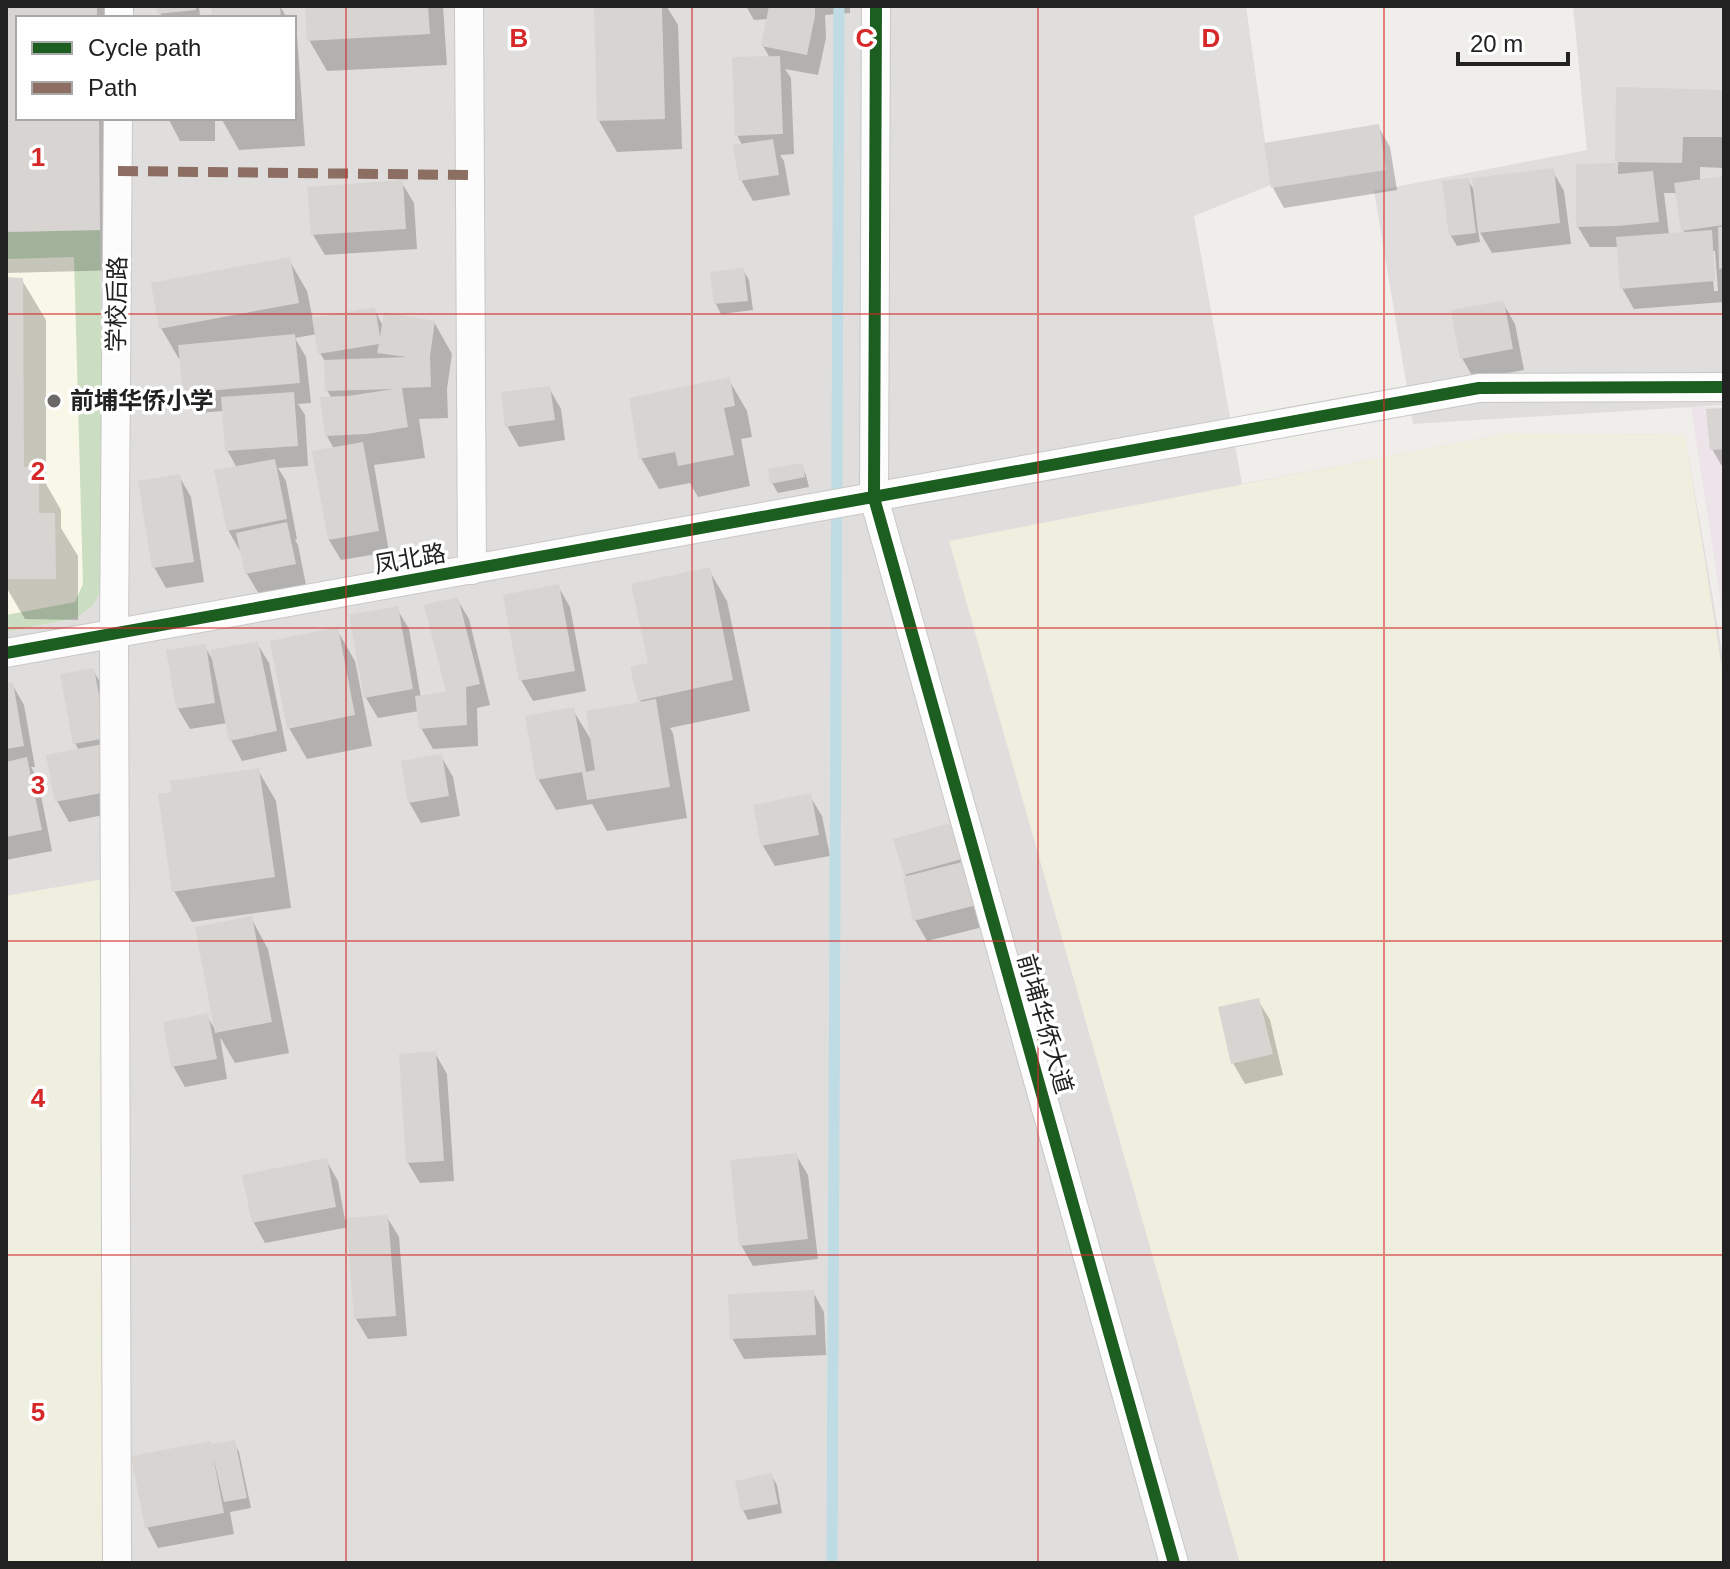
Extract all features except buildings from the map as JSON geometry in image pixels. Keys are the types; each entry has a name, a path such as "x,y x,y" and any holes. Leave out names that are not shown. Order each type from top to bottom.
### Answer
{"street":[{"path":"469,6 472,570"},
{"name":"前埔华侨大道","path":"876,6 863,500 1174,1563"},
{"name":"学校后路","path":"117,1563 114,634 118,120"},
{"name":"凤北路","path":"6,653 1479,388 1724,387"}],"shaded area":[{"path":"6,6 1246,6 1271,185 1194,216 1242,484 1509,433 1685,435 1724,664 1724,1563 6,1563"},
{"path":"1573,6 1724,6 1724,405 1413,424 1374,191 1587,150"},
{"name":"前埔华侨小学","path":"100,230 93,605 77,618 6,632 6,232"},
{"path":"1691,407 1724,407 1724,623"}],"green space":[{"path":"100,230 102,588 93,605 77,618 6,632 6,615 75,602 83,584 74,257 6,259 6,232"},
{"path":"1509,433 1685,435 1724,681 1724,1563 1240,1563 949,541"},
{"path":"115,877 117,1563 6,1563 6,896"}],"waterway":[{"path":"832,1563 839,6"}],"marked path":[{"path":"118,171 470,175"}],"cycle path":[{"path":"876,6 874,498 1174,1563"},
{"path":"6,653 1479,388 1724,387"}],"place":[{"name":"前埔华侨小学","path":"54,401"}]}
